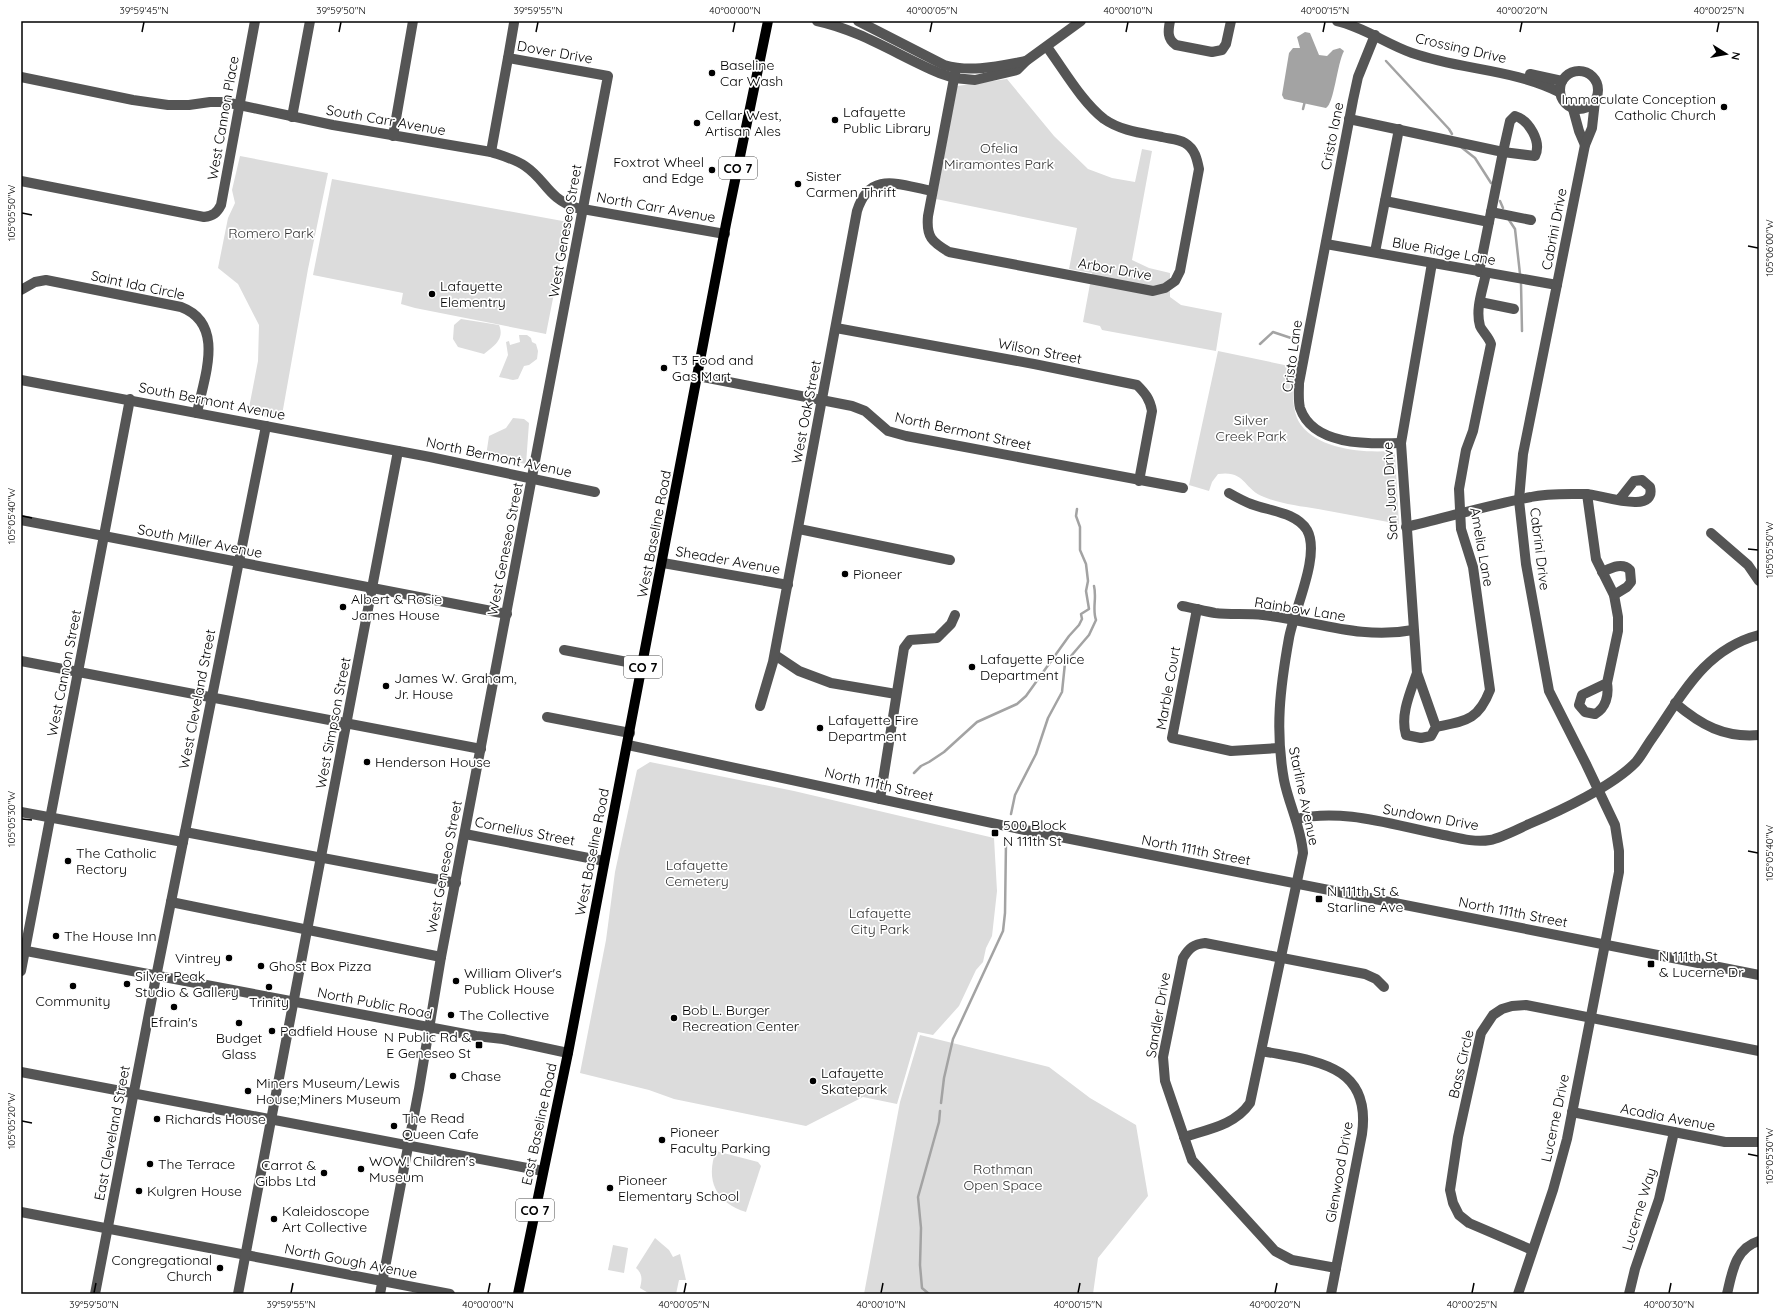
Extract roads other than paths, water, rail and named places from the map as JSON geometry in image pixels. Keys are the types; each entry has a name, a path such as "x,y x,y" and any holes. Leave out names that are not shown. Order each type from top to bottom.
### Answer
{"main road":[{"name":"West Baseline Road","path":"568,1053 725,234 768,21"},
{"name":"East Baseline Road","path":"518,1294 568,1053"}],"street":[{"name":"West Cannon Place","path":"21,181 204,217 211,216 218,211 221,205 255,21"},
{"path":"292,117 310,21"},
{"path":"392,136 413,21"},
{"path":"817,21 848,30 913,62 955,73 1026,61 1081,21"},
{"path":"858,21 944,65 955,73"},
{"path":"1170,21 1169,38 1172,42 1186,48 1217,52 1222,50 1226,44 1231,21"},
{"name":"Crossing Drive","path":"1337,21 1353,24 1412,53 1512,74 1541,83 1559,92 1564,103 1574,109"},
{"name":"Dover Drive","path":"514,23 508,58 608,76"},
{"name":"Cristo lane","path":"1326,244 1358,77 1375,35"},
{"name":"Arbor Drive","path":"955,73 932,191 927,226 929,236 936,245 949,252 1153,291 1165,288 1174,281 1180,271 1199,169 1193,150 1186,144 1176,140 1124,129 1105,119 1091,106 1047,47"},
{"path":"491,152 508,58"},
{"path":"1559,92 1562,80 1566,76 1576,71 1588,73 1597,83 1599,89 1595,101 1586,109 1574,109 1579,131 1585,145"},
{"name":"Crossing Drive","path":"1512,74 1522,73 1562,80"},
{"name":"West Geneseo Street","path":"380,1294 430,1027 441,957 482,749 608,76"},
{"name":"South Carr Avenue","path":"21,77 133,100 168,105 225,102 292,117 392,136 491,152 516,160 526,167"},
{"name":"Cabrini Drive","path":"1595,101 1592,128 1585,145 1523,454 1519,500 1526,564 1549,691 1615,825 1619,851 1619,872 1604,945"},
{"path":"1349,120 1399,129 1375,252"},
{"name":"Amelia Lane","path":"1399,129 1503,152 1490,217 1478,308 1480,327 1488,336 1492,344 1473,431 1466,450 1459,489 1460,514 1466,550 1473,567 1490,690 1484,704 1477,714 1466,721 1436,727"},
{"name":"North Carr Avenue","path":"526,167 553,196 564,204 583,209 725,234"},
{"name":"West Oak Street","path":"760,706 774,655 862,197 870,188 883,183 932,191"},
{"path":"1385,201 1490,217 1531,220"},
{"name":"Blue Ridge Lane","path":"1326,244 1557,285"},
{"name":"Cristo Lane","path":"1326,244 1299,383 1300,407 1307,420 1326,435 1371,444 1401,443"},
{"name":"San Juan Drive","path":"1417,673 1404,712 1403,727 1406,735 1421,738 1431,736 1436,727 1417,673 1401,443 1432,263"},
{"name":"Saint Ida Circle","path":"21,290 35,282 46,280 181,306 192,311 202,321 208,334 209,351 196,412"},
{"path":"1480,302 1514,309"},
{"name":"Wilson Street","path":"836,328 1042,365 1137,385 1146,394 1151,403 1152,411 1139,481"},
{"name":"North Bermont Street","path":"698,376 823,399 852,406 865,411 888,430 906,436 1139,481 1183,488"},
{"name":"South Bermont Avenue","path":"21,380 130,399 398,451"},
{"name":"West Cannon Street","path":"21,971 23,951 130,399"},
{"name":"West Cleveland Street","path":"156,976 266,426"},
{"name":"North Bermont Avenue","path":"398,451 595,492"},
{"name":"West Simpson Street","path":"238,1294 398,451"},
{"name":"Starline Avenue","path":"1184,1137 1233,1121 1243,1113 1250,1103 1282,958 1303,853 1302,837 1284,782 1279,748 1280,687 1292,620 1310,566 1312,550 1311,540 1301,522 1292,517 1250,504 1229,493"},
{"path":"1587,494 1592,542 1596,559 1614,594 1617,606 1618,631 1608,683"},
{"path":"1406,527 1532,496 1587,494 1619,500"},
{"name":"South Miller Avenue","path":"21,520 507,614"},
{"path":"798,528 950,560"},
{"path":"1710,533 1748,565 1759,581"},
{"name":"Sheader Avenue","path":"663,563 788,585"},
{"path":"1602,572 1618,566 1628,568 1630,570 1632,582 1614,594"},
{"name":"Rainbow Lane","path":"1182,606 1214,613 1263,615 1362,633 1398,633 1413,630"},
{"name":"Marble Court","path":"1197,609 1172,738 1230,751 1279,748"},
{"path":"880,799 904,648 910,640 937,638 951,624 955,615"},
{"name":"Sundown Drive","path":"1296,819 1308,816 1343,815 1468,840 1490,840 1530,824 1618,777 1636,761 1698,672 1718,655 1735,644 1759,635"},
{"path":"564,650 643,665"},
{"path":"774,655 799,671 831,683 896,694"},
{"path":"21,661 482,749"},
{"path":"1675,703 1691,716 1719,731 1742,737 1759,735"},
{"path":"547,717 630,733"},
{"name":"North 111th Street","path":"628,745 1213,868 1759,975"},
{"path":"21,812 320,857 456,883"},
{"name":"Cornelius Street","path":"465,834 604,861"},
{"path":"171,902 441,957"},
{"name":"Sandler Drive","path":"1336,1268 1292,1260 1275,1251 1192,1160 1163,1071 1163,1057 1183,958 1188,950 1196,944 1206,943 1365,974 1376,979 1384,987"},
{"name":"Lucerne Drive","path":"1518,1294 1553,1190 1572,1112 1604,945"},
{"name":"North Public Road","path":"23,951 494,1039 503,1039 568,1053"},
{"name":"East Cleveland Street","path":"95,1294 156,976"},
{"name":"Bass Circle","path":"1532,1250 1469,1224 1460,1215 1453,1203 1450,1190 1450,1180 1481,1033 1493,1015 1512,1006 1526,1005 1759,1051"},
{"name":"Glenwood Drive","path":"1262,1051 1322,1062 1334,1067 1346,1077 1358,1093 1362,1106 1364,1122 1331,1294"},
{"path":"21,1072 544,1171"},
{"name":"Acadia Avenue","path":"1572,1112 1734,1144 1759,1142"},
{"name":"Lucerne Way","path":"1629,1294 1635,1269 1659,1199 1674,1132"},
{"name":"North Gough Avenue","path":"21,1212 450,1294"},
{"path":"1727,1294 1733,1267 1737,1258 1745,1248 1759,1241"}],"waterway":[{"path":"1386,61 1452,134"},
{"path":"1303,109 1305,101"},
{"path":"1461,147 1475,158 1491,183"},
{"path":"1500,201 1503,208"},
{"path":"1509,220 1515,229 1520,274"},
{"path":"1521,283 1522,331"},
{"path":"1260,344 1273,332 1291,338"},
{"path":"914,773 921,766 944,752 977,722 1017,704 1026,696 1069,636 1079,625 1082,619 1081,614 1089,609 1086,591 1088,581 1086,564 1080,550 1080,527 1076,516 1077,509"},
{"path":"1011,814 1015,795 1036,754 1048,718 1062,692 1065,663 1089,635 1096,620 1094,612 1094,586"},
{"path":"941,1103 944,1078 953,1039 1003,931 1005,913 1006,842"},
{"path":"929,1294 922,1288 920,1265 921,1228 918,1197 939,1122 940,1111"}],"place":[{"name":"Baseline Car Wash","path":"712,73"},
{"name":"Immaculate Conception Catholic Church","path":"1724,107"},
{"name":"Lafayette Public Library","path":"835,120"},
{"name":"Cellar West, Artisan Ales","path":"697,123"},
{"name":"Foxtrot Wheel and Edge","path":"712,170"},
{"name":"Sister Carmen Thrift","path":"798,184"},
{"name":"Lafayette Elementry","path":"432,294"},
{"name":"T3 Food and Gas Mart","path":"664,368"},
{"name":"Pioneer","path":"845,574"},
{"name":"Albert & Rosie James House","path":"343,607"},
{"name":"Lafayette Police Department","path":"972,667"},
{"name":"James W. Graham, Jr. House","path":"386,686"},
{"name":"Lafayette Fire Department","path":"820,728"},
{"name":"Henderson House","path":"367,762"},
{"name":"500 Block N 111th St","path":"995,833"},
{"name":"The Catholic Rectory","path":"68,861"},
{"name":"N 111th St & Starline Ave","path":"1319,899"},
{"name":"The House Inn","path":"56,936"},
{"name":"Vintrey","path":"229,958"},
{"name":"N 111th St & Lucerne Dr","path":"1651,964"},
{"name":"Ghost Box Pizza","path":"261,966"},
{"name":"William Oliver's Publick House","path":"456,981"},
{"name":"Silver Peak Studio & Gallery","path":"127,984"},
{"name":"Community","path":"73,986"},
{"name":"Trinity","path":"269,987"},
{"name":"Efrain's","path":"174,1007"},
{"name":"The Collective","path":"451,1015"},
{"name":"Bob L. Burger Recreation Center","path":"674,1018"},
{"name":"Budget Glass","path":"239,1023"},
{"name":"Padfield House","path":"272,1031"},
{"name":"N Public Rd & E Geneseo St","path":"479,1045"},
{"name":"Chase","path":"453,1076"},
{"name":"Lafayette Skatepark","path":"813,1081"},
{"name":"Miners Museum/Lewis House;Miners Museum","path":"248,1091"},
{"name":"Richards House","path":"157,1119"},
{"name":"The Read Queen Cafe","path":"394,1126"},
{"name":"Pioneer Faculty Parking","path":"662,1140"},
{"name":"The Terrace","path":"150,1164"},
{"name":"WOW! Children's Museum","path":"361,1169"},
{"name":"Carrot & Gibbs Ltd","path":"324,1173"},
{"name":"Pioneer Elementary School","path":"610,1188"},
{"name":"Kulgren House","path":"139,1191"},
{"name":"Kaleidoscope Art Collective","path":"274,1219"},
{"name":"Congregational Church","path":"220,1268"}],"park label":[{"name":"Ofelia Miramontes Park","path":"999,156"},
{"name":"Romero Park","path":"271,233"},
{"name":"Silver Creek Park","path":"1251,428"},
{"name":"Lafayette Cemetery","path":"697,874"},
{"name":"Lafayette City Park","path":"880,922"},
{"name":"Rothman Open Space","path":"1003,1178"}]}
